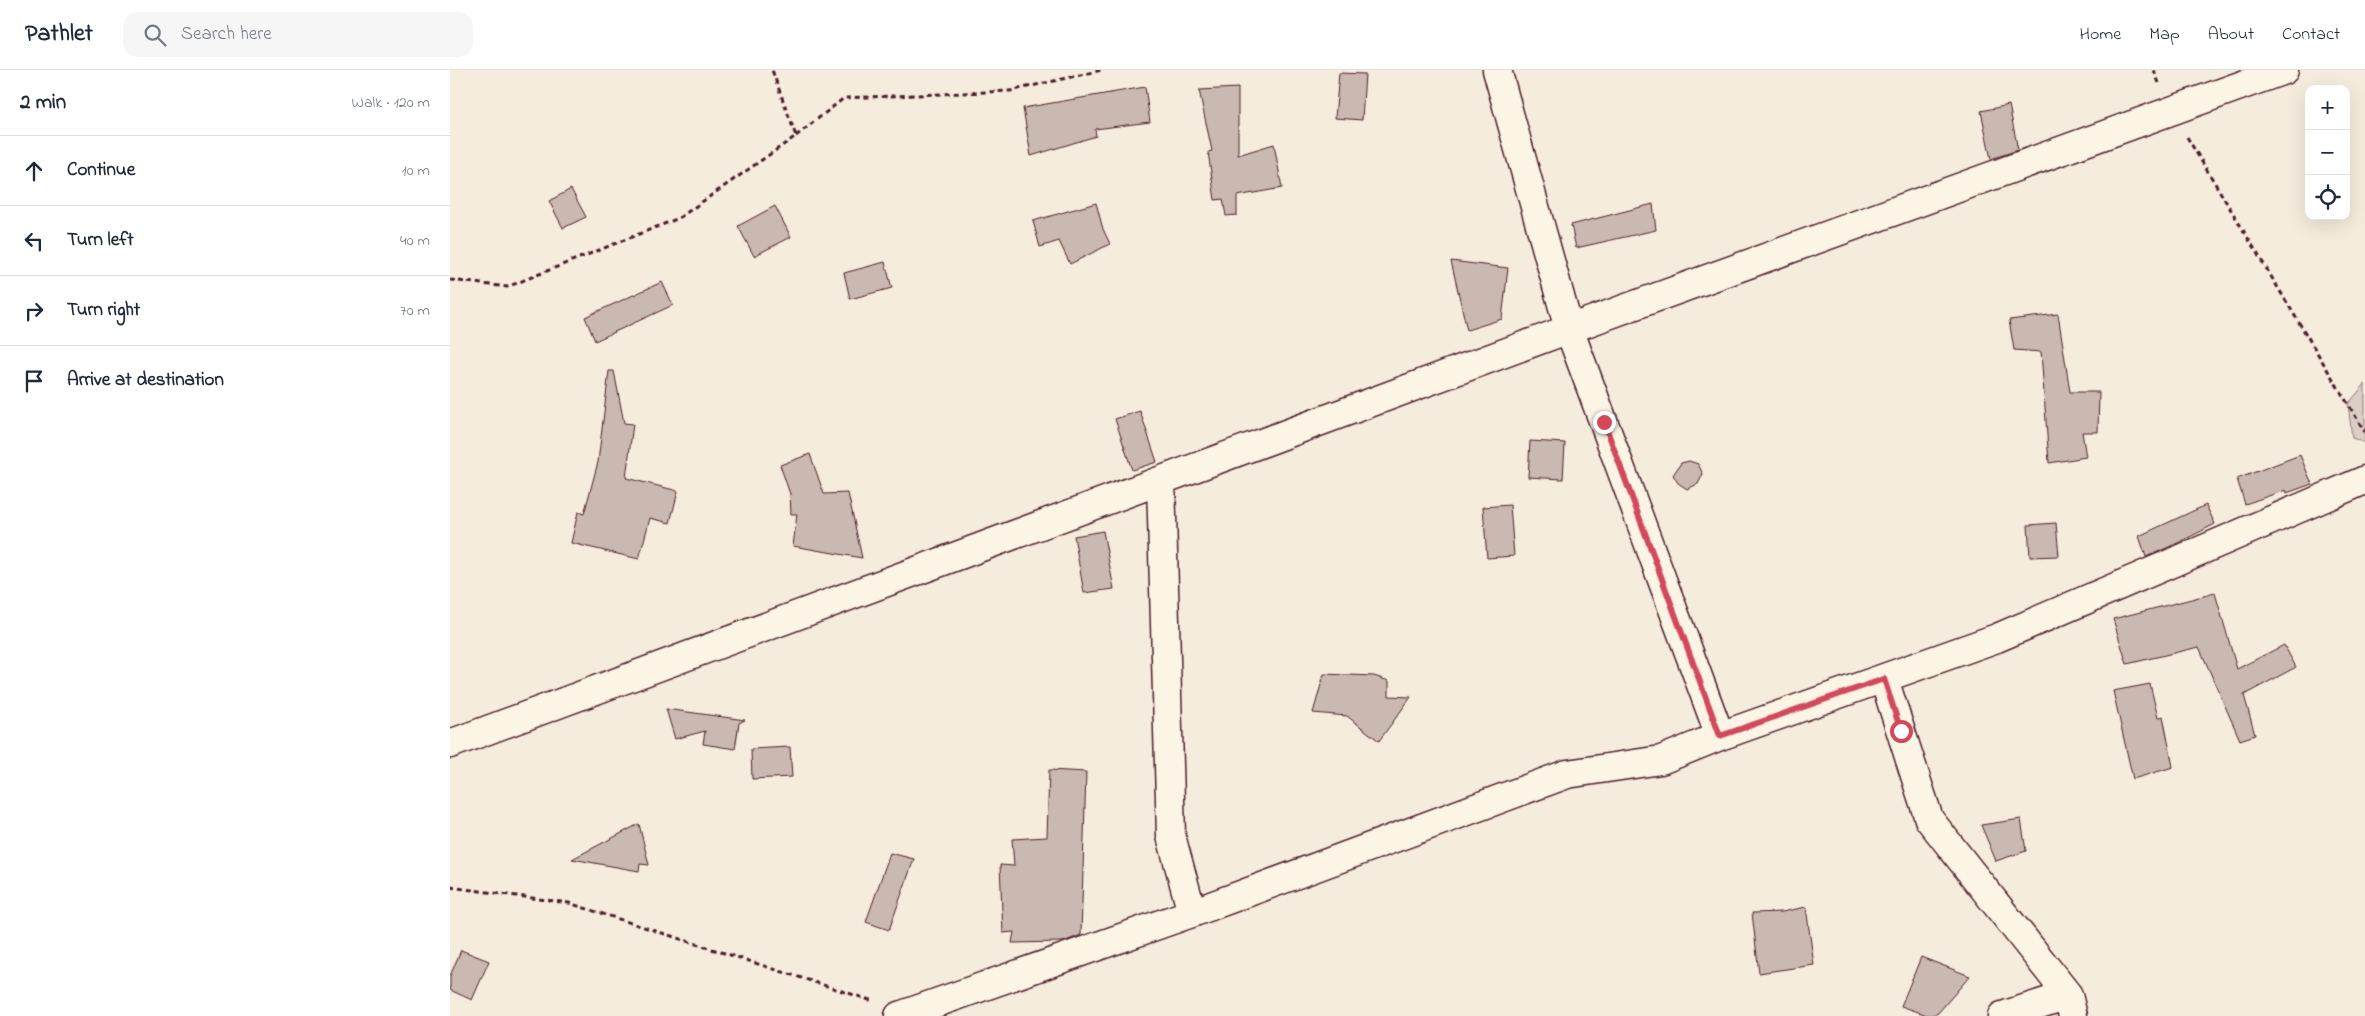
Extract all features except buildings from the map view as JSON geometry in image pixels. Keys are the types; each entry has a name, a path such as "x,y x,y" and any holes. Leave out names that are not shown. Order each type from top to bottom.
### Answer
{"street":[{"path":"1497,70 1569,329 1720,736"},
{"path":"450,744 1569,329 2284,70"},
{"path":"904,1014 1192,913 1567,774 1661,760 1720,736 1997,638 2365,480"},
{"path":"1162,481 1171,836 1192,913"},
{"path":"1884,679 1929,819 2071,1005 2002,1016"}],"path":[{"path":"772,70 796,136"},
{"path":"450,280 507,287 680,218 796,136 844,98 1010,91 1102,70"},
{"path":"2154,70 2171,111 2365,432"},
{"path":"450,887 569,903 904,1014"}],"shaded area":[{"path":"2365,384 2365,443 2352,438 2348,404"}],"route":[{"path":"1604,422 1720,736 1884,679 1901,731"}]}
